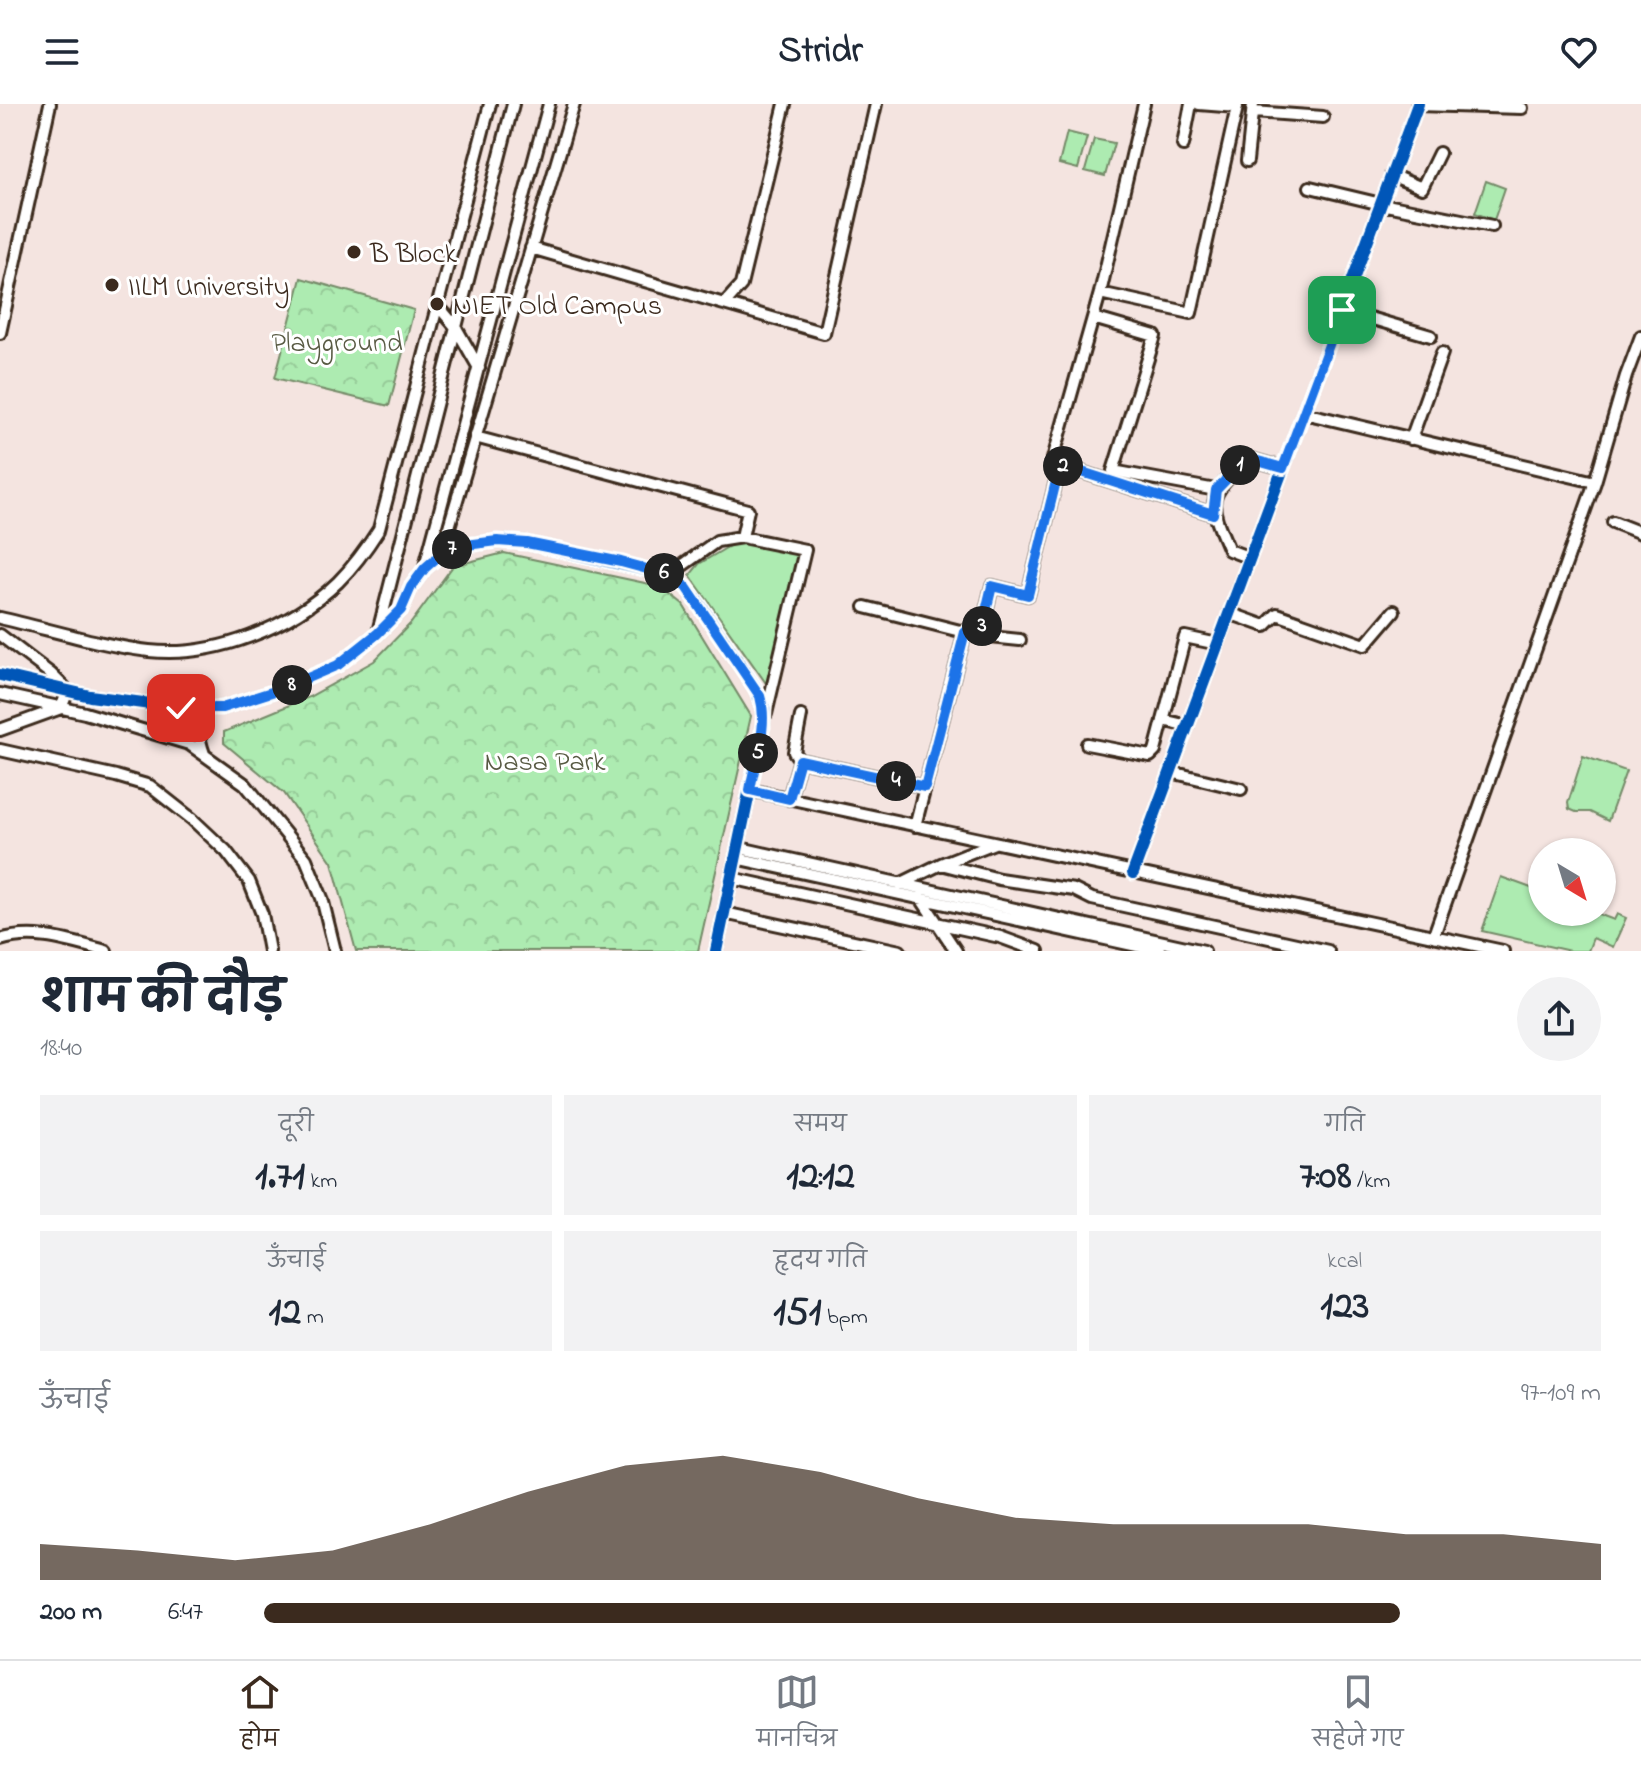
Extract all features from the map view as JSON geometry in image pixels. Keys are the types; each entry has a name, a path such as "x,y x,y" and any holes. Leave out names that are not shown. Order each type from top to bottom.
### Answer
{"street":[{"path":"0,333 50,104"},
{"path":"0,618 149,651 184,651 236,642 269,627 322,596 357,561 379,529 490,104"},
{"path":"377,634 513,104"},
{"path":"425,568 549,104"},
{"path":"441,554 574,104"},
{"path":"724,304 741,285 785,104"},
{"path":"531,248 824,333 876,104"},
{"path":"1051,466 1100,293 1144,104"},
{"path":"1183,145 1191,104"},
{"path":"1100,293 1191,313 1237,107 1199,104"},
{"path":"1133,873 1417,104 1522,108"},
{"path":"1247,161 1253,108 1323,117"},
{"path":"1391,175 1422,188 1439,153"},
{"path":"1310,187 1492,226"},
{"path":"439,307 455,326 479,368"},
{"path":"1342,310 1431,336"},
{"path":"1093,318 1155,336 1113,471 1216,490"},
{"path":"1434,935 1595,482 1641,336"},
{"path":"1411,439 1442,353"},
{"path":"1304,413 1595,482"},
{"path":"475,437 748,510 742,537"},
{"path":"1250,558 1229,550 1213,514 1216,490 1247,458 1283,468"},
{"path":"980,636 992,586 1028,595 1060,465 1213,514"},
{"path":"1613,522 1641,533"},
{"path":"669,575 717,541 742,537 805,550 763,727 716,951"},
{"path":"0,675 117,699 181,708 222,708 284,688 338,665 401,610 411,587 425,568 441,554 475,542 527,543 669,575 686,587 755,687 764,709 763,727"},
{"path":"865,607 980,636 1020,640"},
{"path":"1229,613 1265,626 1277,614 1365,645 1394,611"},
{"path":"915,826 965,632"},
{"path":"0,635 68,691"},
{"path":"1087,744 1150,756 1155,751 1185,637 1218,644"},
{"path":"0,730 61,708 68,691"},
{"path":"0,694 189,744 245,784 306,859 322,898 335,951"},
{"path":"100,718 117,699"},
{"path":"168,737 185,725 181,708"},
{"path":"204,754 198,733 207,708"},
{"path":"801,716 794,752 800,760 925,787"},
{"path":"1163,720 1188,726"},
{"path":"0,750 150,786 215,840 249,881 262,914 269,951"},
{"path":"789,799 800,760"},
{"path":"1171,772 1241,789"},
{"path":"750,790 1503,951"},
{"path":"900,884 994,843"},
{"path":"738,853 900,884 1204,951"},
{"path":"738,853 1160,951"},
{"path":"941,864 999,879 1074,890 1092,899 1328,951"},
{"path":"731,878 1000,937 1038,951"},
{"path":"920,897 956,951"},
{"path":"724,913 900,951"},
{"path":"0,940 15,936 49,936 106,951"}],"green space":[{"path":"1067,132 1087,137 1078,169 1059,164"},
{"path":"1094,139 1114,143 1105,176 1085,171"},
{"path":"1486,181 1505,188 1494,220 1475,213"},
{"name":"Playground","path":"301,278 414,310 389,406 275,378"},
{"path":"738,541 798,555 768,686 690,575 699,564"},
{"name":"Nasa Park","path":"504,553 659,586 683,605 751,716 698,951 356,951 332,862 284,793 224,743 224,732 309,697 374,661 411,623 453,566"},
{"path":"1583,756 1626,771 1608,821 1590,812 1569,809 1568,803"},
{"path":"1501,877 1528,887 1528,926 1616,926 1617,914 1626,918 1613,947 1593,938 1588,951 1570,951 1482,931"}],"cycle path":[{"path":"1133,873 1418,104"},
{"path":"0,675 90,696 181,708 222,708 284,688 338,665 401,610 411,587 425,568 441,554 459,546 497,541 527,543 669,575 686,587 700,605 755,687 764,709 763,727 716,951"}],"place":[{"name":"B Block","path":"354,252"},
{"name":"IILM University","path":"112,285"},
{"name":"NIET Old Campus","path":"437,304"}],"route":[{"path":"181,708 222,708 284,688 338,665 401,610 411,587 425,568 441,554 475,542 527,543 669,575 686,587 760,696 764,709 763,727 750,790 789,799 800,760 925,787 965,632 980,636 992,586 1028,595 1060,465 1213,514 1216,490 1247,458 1283,468 1342,310"}]}
